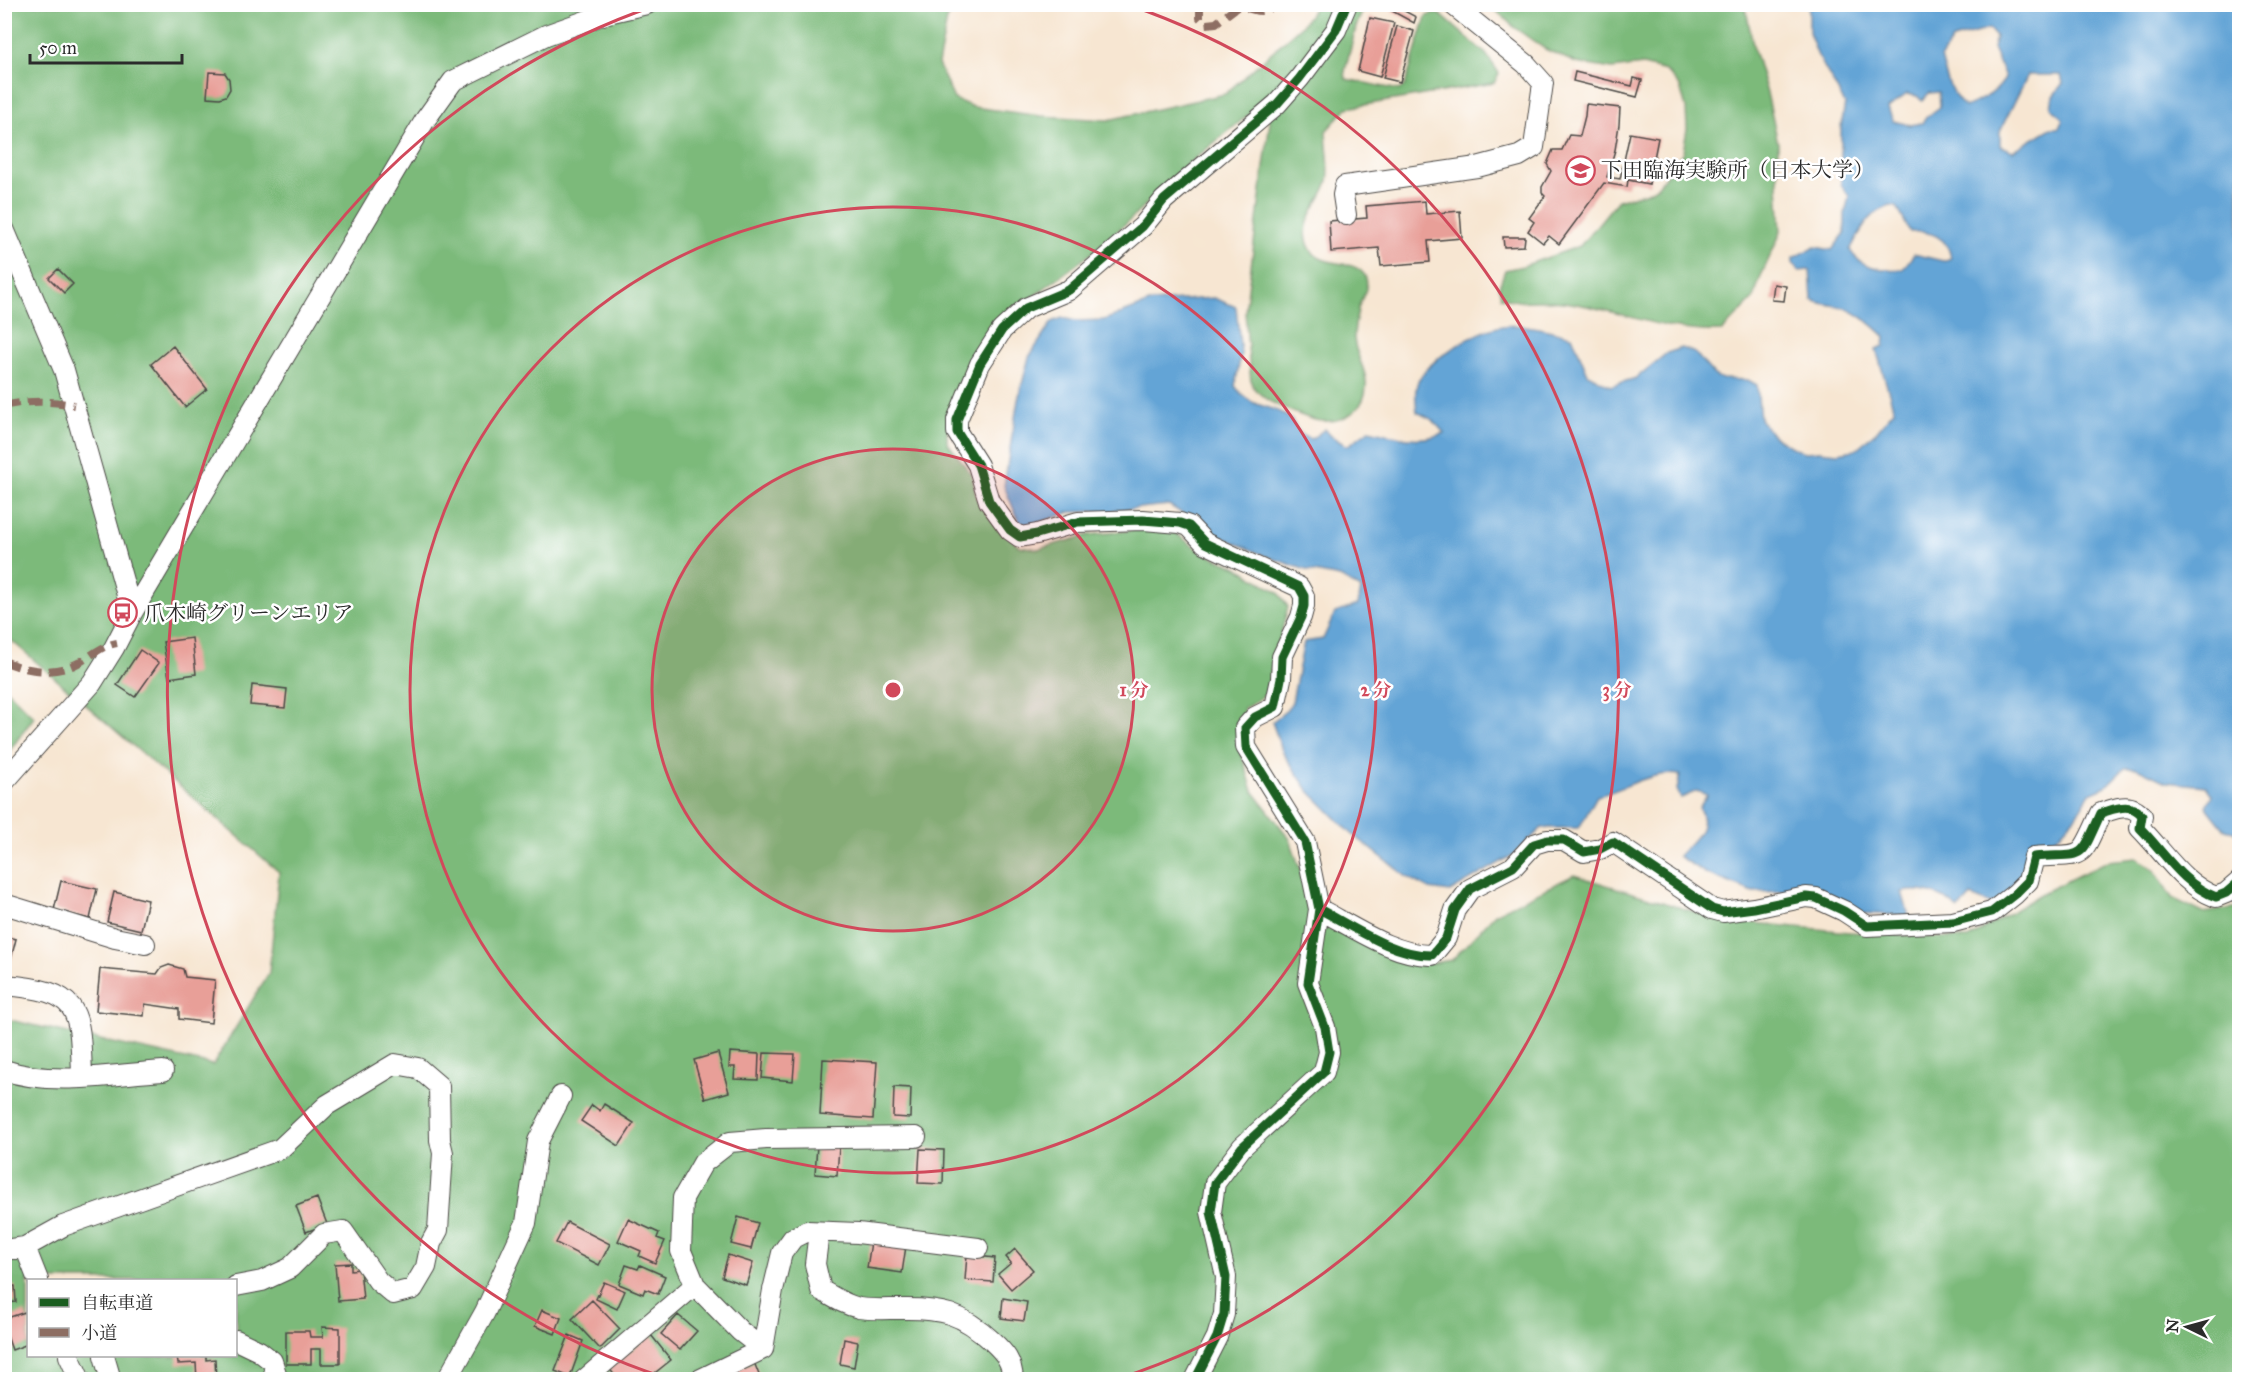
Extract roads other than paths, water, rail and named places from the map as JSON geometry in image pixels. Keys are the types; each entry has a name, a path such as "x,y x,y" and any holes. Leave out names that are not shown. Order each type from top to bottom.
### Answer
{"street":[{"path":"4,782 92,683 425,120 453,81 546,35 608,13 646,4"},
{"path":"1196,1380 1217,1337 1224,1314 1226,1277 1211,1212 1215,1183 1242,1147 1324,1072 1329,1052 1325,1027 1308,983 1318,909 1305,842 1258,769 1246,747 1244,738 1245,728 1255,717 1275,706 1281,679 1282,657 1301,617 1304,596 1299,587 1205,543 1189,526 1180,523 1143,520 1078,522 1020,537 1010,530 989,501 978,465 957,432 957,420 980,364 1002,330 1026,308 1069,290 1143,226 1164,200 1277,104 1299,80 1336,30 1347,4"},
{"path":"1346,214 1343,195 1345,186 1477,167 1519,156 1534,147 1543,83 1526,64 1452,4"},
{"path":"4,229 64,370 132,613"},
{"path":"1318,909 1398,949 1419,955 1432,955 1446,938 1455,910 1470,889 1513,867 1534,844 1547,840 1564,840 1584,852 1600,849 1613,842 1713,909 1723,912 1806,897 1816,898 1844,911 1867,926 1953,922 1992,912 2028,881 2034,857 2075,856 2084,849 2101,813 2125,806 2138,810 2142,816 2140,828 2157,845 2172,866 2191,883 2216,897 2226,893 2240,881 2237,867 2240,865"},
{"path":"4,904 115,938 145,944"},
{"path":"4,985 28,987 57,995 73,1006 81,1029 82,1077"},
{"path":"4,1250 25,1247 63,1226 280,1149 327,1106 395,1064 418,1068 439,1086 442,1153 438,1230 431,1243 426,1267 412,1289 393,1294 378,1281 343,1231 324,1234 290,1268 262,1281 237,1286"},
{"path":"4,1070 50,1077 164,1071"},
{"path":"447,1380 486,1312 526,1223 538,1141 561,1096"},
{"path":"763,1348 740,1331 695,1285 681,1251 683,1198 703,1163 730,1142 766,1138 916,1137"},
{"path":"763,1348 782,1253 793,1238 807,1231 858,1233 978,1248"},
{"path":"819,1232 815,1264 821,1290 859,1308 926,1308 952,1313 982,1331 998,1346 1012,1364 1013,1380"},
{"path":"25,1247 37,1279"},
{"path":"584,1380 695,1285"},
{"path":"237,1341 272,1360 278,1380"},
{"path":"699,1380 763,1348"},
{"path":"69,1357 80,1380"},
{"path":"104,1357 111,1380"}],"water":[{"path":"1809,5 2239,5 2239,833 2225,830 2206,806 2212,795 2206,786 2166,782 2137,768 2125,768 2106,786 2090,793 2076,816 2050,845 2033,852 2022,881 1993,905 1971,896 1959,909 1932,894 1910,891 1902,892 1909,916 1859,913 1797,891 1753,892 1705,873 1678,856 1694,840 1701,828 1703,822 1699,808 1707,795 1697,791 1681,798 1677,790 1680,775 1669,774 1648,778 1597,796 1579,828 1542,828 1513,855 1450,892 1429,889 1407,877 1351,833 1308,790 1283,753 1272,722 1287,710 1292,702 1304,642 1323,639 1335,613 1358,605 1361,589 1340,577 1309,571 1263,555 1209,531 1169,505 1110,511 1070,512 1030,526 1020,524 1004,486 1018,400 1029,357 1052,322 1062,318 1076,321 1104,320 1152,302 1214,298 1236,307 1241,354 1235,386 1242,394 1254,403 1288,417 1305,437 1311,439 1325,429 1331,436 1347,446 1369,430 1416,438 1444,433 1433,420 1417,412 1416,388 1428,368 1452,349 1480,333 1511,325 1529,327 1572,336 1588,374 1610,386 1636,378 1667,353 1682,348 1695,353 1714,375 1722,379 1748,380 1757,385 1760,419 1773,436 1795,449 1806,452 1838,453 1855,450 1877,431 1894,410 1876,349 1884,346 1885,337 1850,310 1812,300 1810,270 1798,271 1793,263 1793,258 1815,247 1832,250 1845,233 1845,214 1849,196 1841,185 1841,127 1845,104 1817,54 1809,32","holes":["1989,29 1996,37 1993,48 2005,77 1994,92 1965,107 1952,90 1941,57 1953,39","2028,75 2061,75 2063,83 2053,96 2051,107 2063,119 2059,128 2051,128 2013,151 2000,146 2000,131","1939,92 1940,107 1922,123 1911,125 1893,121 1888,108 1907,94 1917,96 1922,101 1929,93","1897,207 1910,232 1924,232 1937,236 1946,245 1951,258 1943,261 1914,254 1903,269 1880,269 1860,261 1850,250 1866,223 1884,208"]}],"place":[{"name":"下田臨海実験所（日本大学）","path":"1580,170"},
{"name":"爪木崎グリーンエリア","path":"123,613"}]}
